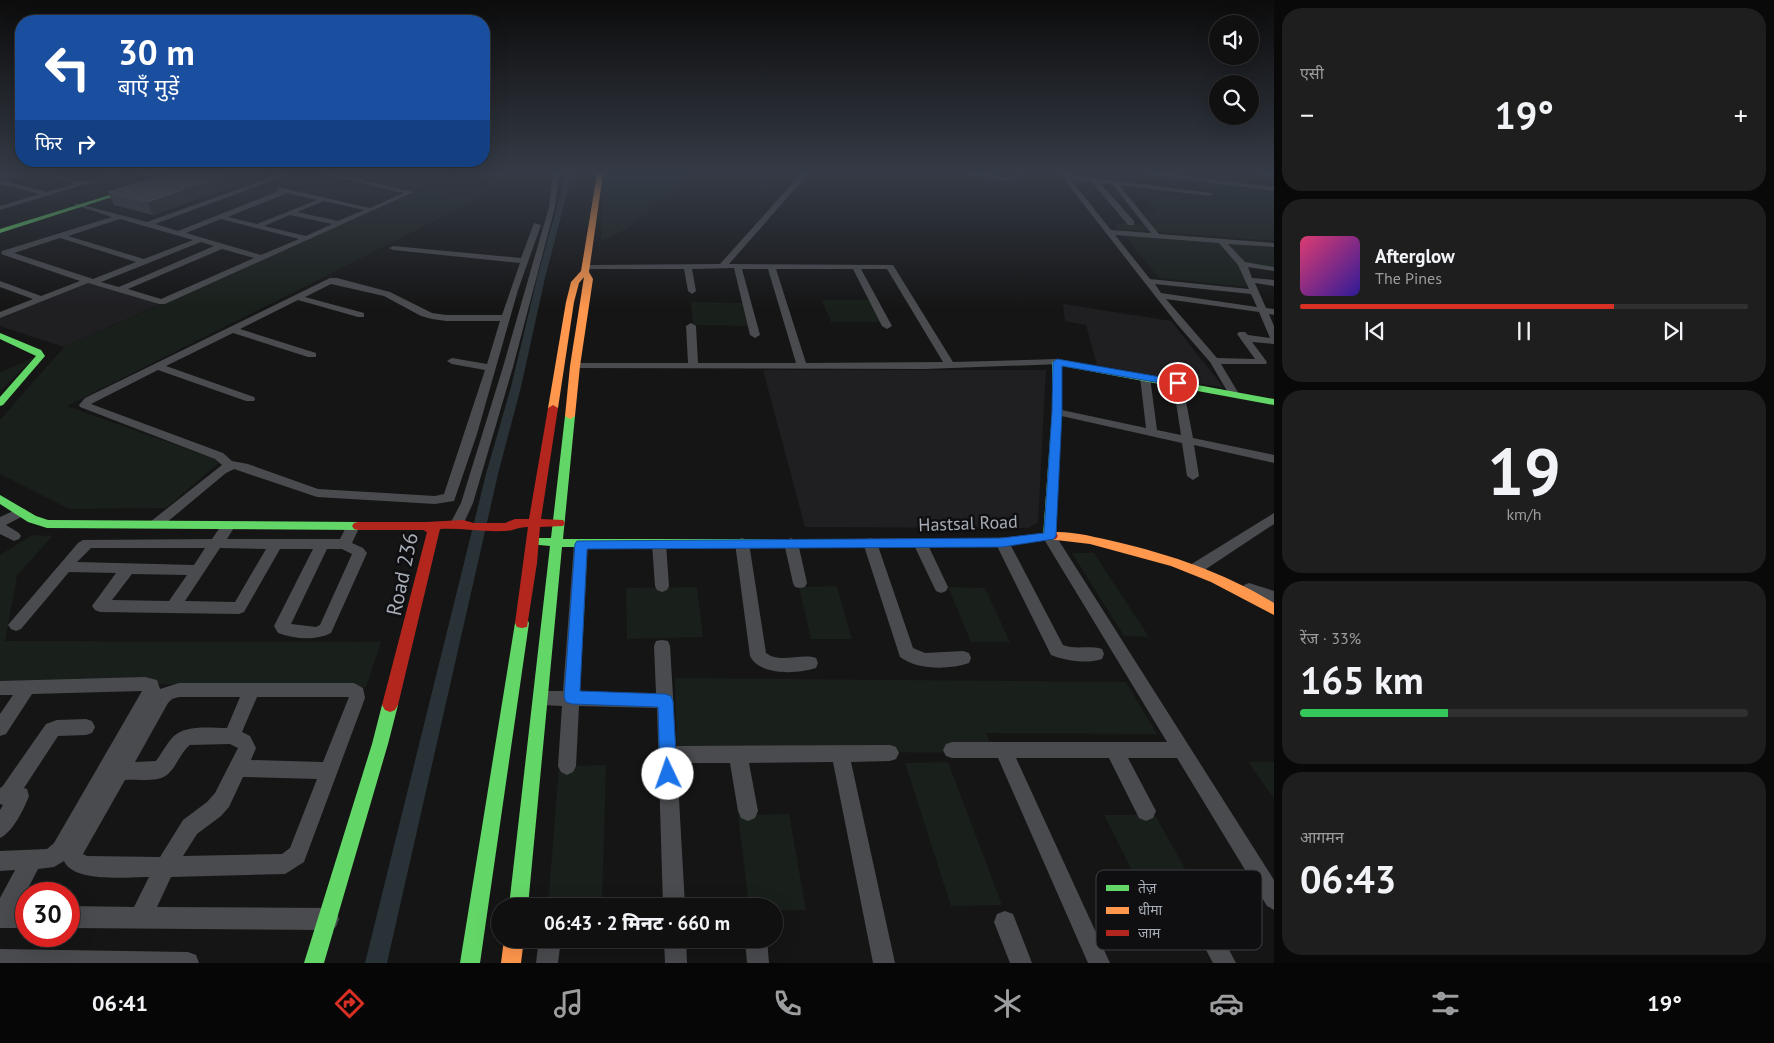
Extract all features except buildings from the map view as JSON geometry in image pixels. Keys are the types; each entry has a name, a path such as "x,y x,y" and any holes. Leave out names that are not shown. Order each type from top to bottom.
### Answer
{"street":[{"path":"0,230 35,219"},
{"path":"3,254 112,219"},
{"path":"125,219 262,258"},
{"path":"146,225 163,219"},
{"path":"178,234 216,219"},
{"path":"229,219 306,238"},
{"path":"257,226 275,219"},
{"path":"317,219 340,224"},
{"path":"3,254 162,302 352,219"},
{"path":"468,524 467,503 508,367 549,219"},
{"path":"470,963 570,302 575,282 585,269 594,219"},
{"path":"722,266 764,219"},
{"path":"1098,219 1214,361 1234,394"},
{"path":"1128,219 1131,223"},
{"path":"1143,219 1156,235"},
{"path":"506,318 446,318 432,316 387,294 335,280 324,282 89,400 84,405 219,456 229,465 244,467 317,493 446,500 450,496 456,479 537,225"},
{"path":"1108,232 1274,244"},
{"path":"60,236 144,262"},
{"path":"0,315 200,240"},
{"path":"1220,240 1248,279 1274,336"},
{"path":"119,290 222,246"},
{"path":"393,248 525,261"},
{"path":"585,269 688,266 883,266 893,268 950,366"},
{"path":"688,266 692,291"},
{"path":"737,266 755,335"},
{"path":"771,266 802,366"},
{"path":"856,266 887,326"},
{"path":"519,898 575,366 589,279 585,269"},
{"path":"1248,279 1274,269"},
{"path":"1147,280 1248,279 1274,275"},
{"path":"1248,279 1274,284"},
{"path":"1248,279 1274,291"},
{"path":"0,284 41,299"},
{"path":"1159,295 1274,312"},
{"path":"296,297 361,315"},
{"path":"691,326 694,366"},
{"path":"231,329 312,355"},
{"path":"1214,361 1262,362 1243,336 1274,342"},
{"path":"0,403 41,356 38,352 1,337"},
{"path":"452,361 491,368"},
{"path":"575,366 950,366 1057,362 1274,402"},
{"path":"1057,362 1057,412 1050,536 1256,870"},
{"path":"156,366 250,399"},
{"path":"1145,377 1152,433"},
{"path":"1178,383 1186,440 1194,476"},
{"path":"1057,412 1274,459"},
{"path":"155,526 229,465"},
{"name":"Road 236","path":"0,499 20,512 48,524 428,526 434,530 380,744 314,963"},
{"path":"0,523 20,512"},
{"path":"1195,569 1274,518"},
{"path":"428,526 559,524"},
{"path":"173,607 228,526"},
{"path":"345,544 353,526"},
{"path":"0,528 14,536"},
{"name":"Hastsal Road","path":"533,541 581,544 870,543 1002,542 1050,536 1074,537 1131,549 1195,569 1230,583 1274,610"},
{"path":"16,625 83,546 92,542 345,544 347,547 360,553 326,629 317,633 288,632 283,629 322,544"},
{"path":"920,542 941,587"},
{"path":"1002,542 1057,650 1066,654 1096,654"},
{"path":"128,568 100,606 240,608 276,543"},
{"path":"742,543 758,656 763,661 773,664 810,663"},
{"path":"791,543 800,583"},
{"path":"870,543 906,652 911,657 919,660 963,658"},
{"path":"567,766 581,544"},
{"path":"659,544 662,586"},
{"path":"65,567 198,570"},
{"path":"1230,583 1274,597"},
{"path":"662,646 674,898"},
{"path":"0,688 145,684 151,685 152,689 61,850 54,857 32,861 0,862"},
{"path":"0,728 28,687"},
{"path":"179,690 252,690 354,690 357,693 357,698 301,848 292,860 285,864 165,867 85,866 73,858 73,851 166,693 179,690"},
{"path":"232,736 252,690"},
{"path":"541,698 572,697 665,701"},
{"path":"4,796 52,730 57,728 86,727"},
{"path":"120,771 158,770 162,768 179,743 190,737 232,736 244,742 247,748 222,800 214,809 190,827 165,867 140,918"},
{"path":"952,750 1182,750"},
{"path":"1003,750 1099,963"},
{"path":"1114,750 1146,811"},
{"path":"840,753 884,963"},
{"path":"668,755 890,753"},
{"path":"738,754 748,811"},
{"path":"237,768 329,771"},
{"path":"0,828 20,796 4,796"},
{"path":"15,917 1,917 32,861"},
{"path":"1262,880 1274,899"},
{"path":"80,918 328,918"},
{"path":"1005,922 1020,963"},
{"path":"511,963 513,948"},
{"path":"548,963 549,948"},
{"path":"675,948 676,963"},
{"path":"757,948 758,963"},
{"path":"1218,950 1225,963"},
{"path":"0,960 188,963"}],"shaded area":[{"path":"354,219 439,219 67,406 221,461 166,508 69,509 0,474 0,420 64,347"},
{"path":"602,219 639,219 622,232 601,240"},
{"path":"1149,219 1274,219 1274,241 1117,229 1113,223 1154,225"},
{"path":"1123,234 1274,246 1274,268 1245,264 1256,288 1159,278"},
{"path":"88,281 161,304 64,347 0,326 0,316"},
{"path":"822,300 870,300 882,322 831,322"},
{"path":"691,302 745,303 750,326 693,325"},
{"path":"1063,304 1171,321 1224,388 1097,365 1086,325 1065,321"},
{"path":"36,356 0,391 0,373"},
{"path":"763,370 1046,370 1038,523 1028,528 805,527"},
{"path":"32,535 52,536 17,576 5,641 381,642 366,687 0,682 0,555"},
{"path":"1072,553 1094,553 1149,637 1124,636"},
{"path":"837,586 852,639 811,639 799,587"},
{"path":"697,587 703,637 627,639 626,588"},
{"path":"948,587 985,588 1010,642 971,642"},
{"path":"675,678 1126,682 1157,734 986,733 994,753 677,751"},
{"path":"948,762 1002,905 951,906 905,763"},
{"path":"1248,762 1274,762 1274,799"},
{"path":"606,765 602,898 549,898 559,766"},
{"path":"789,814 806,910 783,910 783,898 748,898 738,815"},
{"path":"1104,815 1155,815 1186,870 1132,870"}],"waterway":[{"path":"376,963 492,474 516,387 557,219"}],"traffic: fast":[{"path":"0,231 39,219"},
{"path":"0,336 38,352 41,356 0,403"},
{"path":"1049,536 1057,412 1057,362 1274,402"},
{"path":"519,898 570,416"},
{"path":"0,499 32,519 47,524 358,526"},
{"path":"533,541 581,544 843,543"},
{"path":"470,963 522,623"},
{"path":"314,963 390,705"}],"traffic: slow":[{"path":"553,408 570,302 575,282 585,272 593,219"},
{"path":"570,416 575,366 589,279 585,272"},
{"path":"1052,536 1067,536 1090,540 1155,556 1216,578 1274,610"},
{"path":"511,963 513,948"}],"traffic: jam":[{"path":"522,623 535,519 553,408"},
{"path":"428,526 463,524 474,527 507,527 515,523 559,523"},
{"path":"358,526 424,526 434,530 390,705"},
{"path":"843,543 1002,542 1052,536"}],"route":[{"path":"668,774 665,701 572,697 581,544 1002,542 1050,536 1057,412 1057,362 1178,383"}]}
